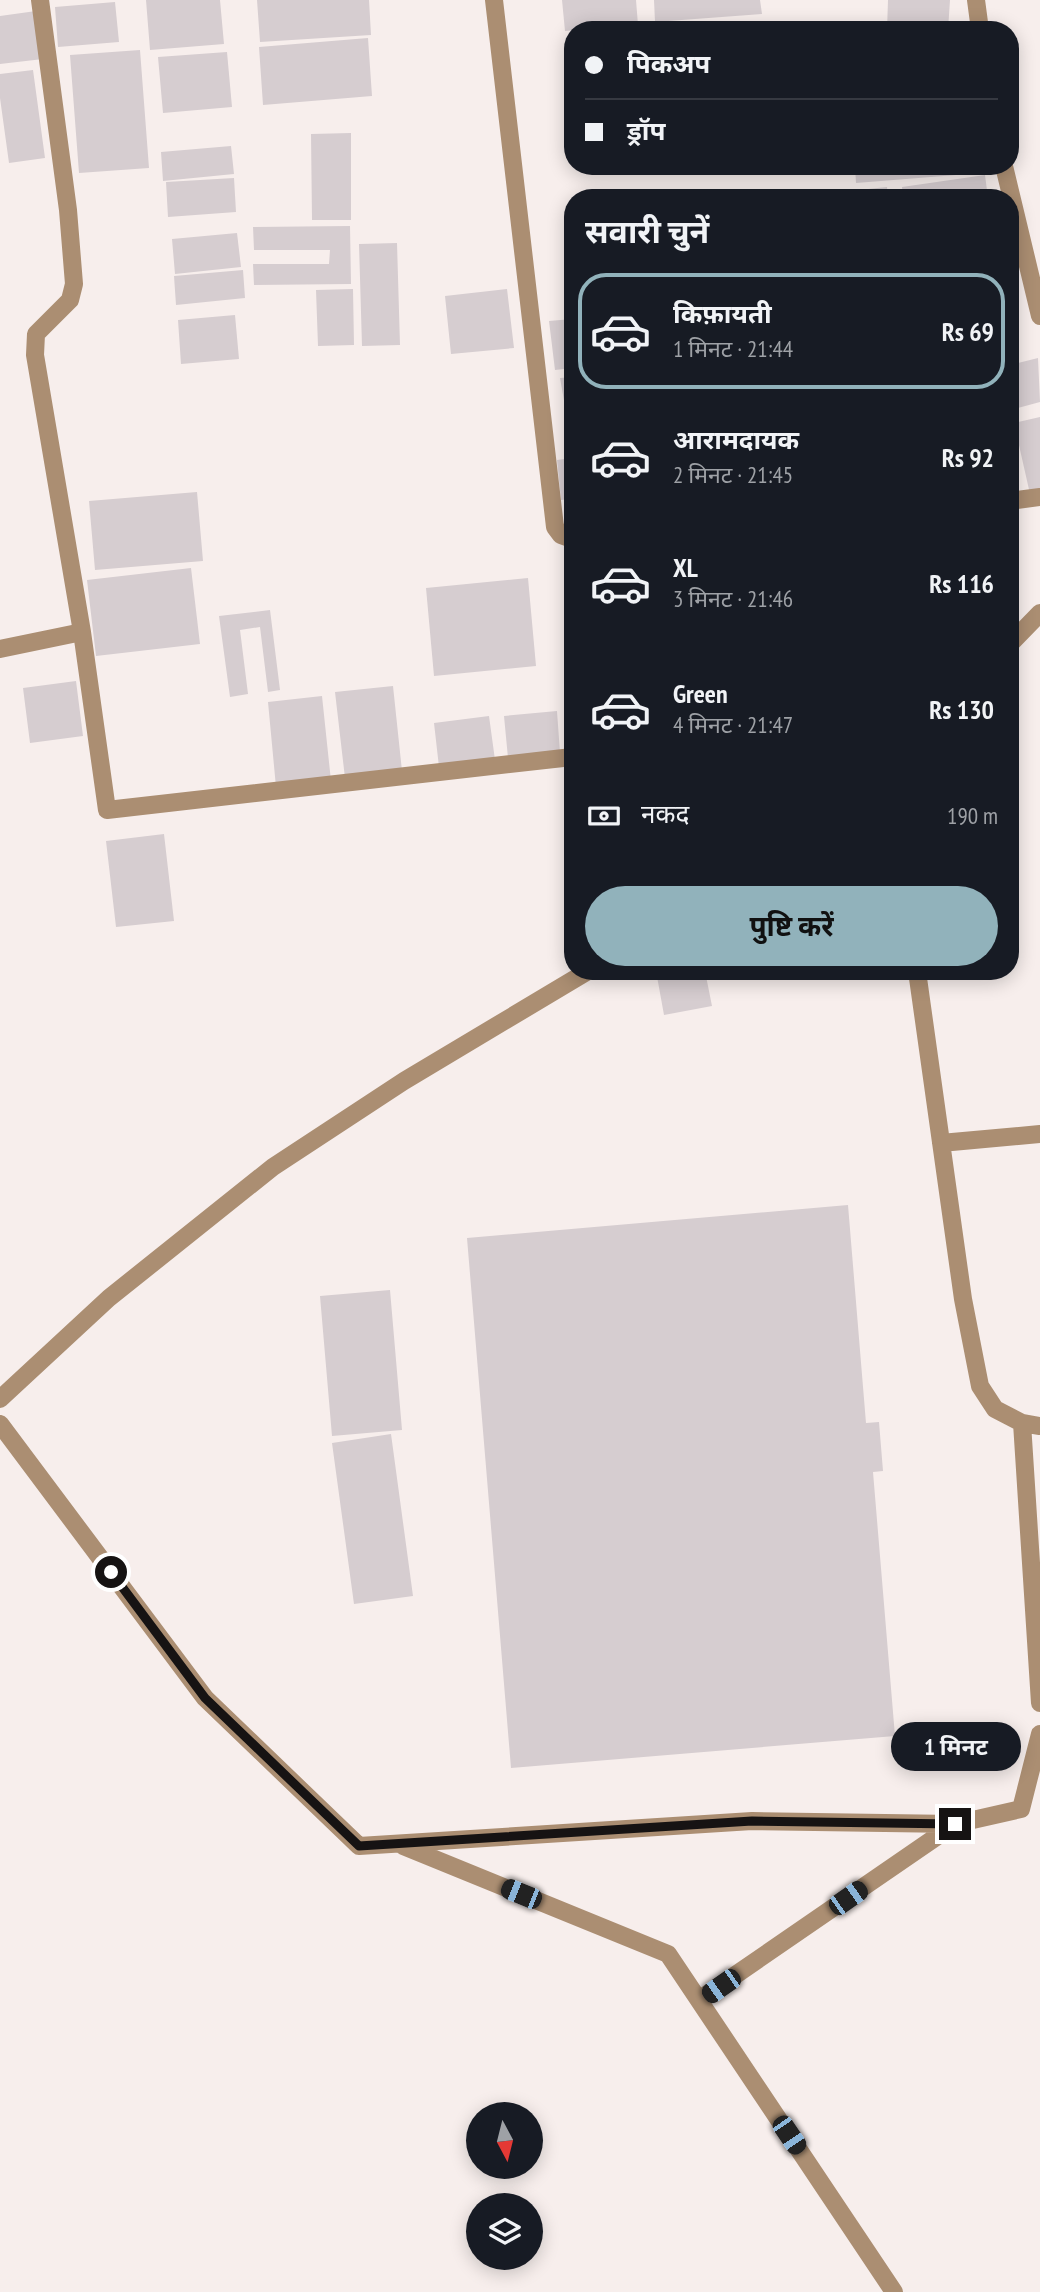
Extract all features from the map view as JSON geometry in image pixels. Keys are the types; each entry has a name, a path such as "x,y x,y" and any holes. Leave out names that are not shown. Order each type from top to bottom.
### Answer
{"street":[{"path":"40,0 68,210 74,284 70,300 36,334 35,355 82,632 107,810 564,759"},
{"path":"494,0 555,527 564,537"},
{"path":"976,0 979,21"},
{"path":"1019,228 1040,316"},
{"path":"1019,500 1040,497"},
{"path":"1019,635 1040,613"},
{"path":"0,649 82,632"},
{"path":"0,1399 109,1298 274,1167 404,1081 573,980"},
{"path":"918,980 963,1299 980,1386 995,1409 1031,1424 1040,1703"},
{"path":"941,1143 1040,1134"},
{"path":"0,1424 205,1698 359,1846 752,1821 955,1824 1021,1809 1040,1734"},
{"path":"699,2000 955,1824"},
{"path":"398,1844 668,1954 894,2292"}],"building":[{"path":"146,0 220,0 224,44 150,50"},
{"path":"257,0 369,0 371,35 260,42"},
{"path":"562,0 636,0 638,21 564,21"},
{"path":"654,0 760,0 762,14 668,21 655,21"},
{"path":"888,0 950,0 949,21 887,21"},
{"path":"115,2 119,42 58,47 55,7"},
{"path":"36,11 43,59 0,64 0,16"},
{"path":"368,38 372,96 263,105 259,47"},
{"path":"140,50 149,168 79,173 70,55"},
{"path":"227,52 232,107 163,113 158,57"},
{"path":"33,70 45,158 9,163 0,98 0,74"},
{"path":"351,133 351,220 312,220 311,134"},
{"path":"231,146 234,174 163,181 161,152"},
{"path":"856,175 956,175 856,183"},
{"path":"985,175 987,189 902,189"},
{"path":"234,178 236,212 168,217 166,182"},
{"path":"350,226 351,284 254,285 253,264 329,264 330,250 254,250 253,227"},
{"path":"237,233 241,267 175,274 172,239"},
{"path":"397,243 400,345 362,346 359,244"},
{"path":"243,270 245,298 176,305 174,276"},
{"path":"353,289 354,345 318,346 316,290"},
{"path":"507,289 514,348 451,354 445,296"},
{"path":"235,315 239,359 181,364 178,320"},
{"path":"564,320 564,369 555,370 549,321"},
{"path":"1038,358 1040,402 1019,408 1019,363"},
{"path":"560,378 564,378 564,400"},
{"path":"1040,417 1040,492 1030,494 1019,445 1019,422"},
{"path":"564,459 564,500 561,500 557,460"},
{"path":"197,492 203,561 95,570 89,501"},
{"path":"191,568 200,644 96,656 87,580"},
{"path":"528,578 536,666 434,676 426,588"},
{"path":"270,610 280,690 268,692 260,627 240,630 248,694 230,697 219,616"},
{"path":"76,681 83,736 30,743 23,688"},
{"path":"393,686 402,771 345,778 335,692"},
{"path":"322,696 331,781 276,787 268,702"},
{"path":"557,711 560,753 508,758 504,716"},
{"path":"489,716 495,760 439,767 434,723"},
{"path":"164,834 174,921 116,927 106,841"},
{"path":"658,980 707,980 712,1006 664,1015"},
{"path":"848,1205 866,1423 879,1422 883,1471 873,1472 895,1736 511,1768 467,1238"},
{"path":"390,1290 402,1430 332,1436 320,1296"},
{"path":"391,1434 413,1596 354,1604 332,1443"}],"route":[{"path":"111,1572 205,1698 359,1846 752,1821 955,1824"}]}
